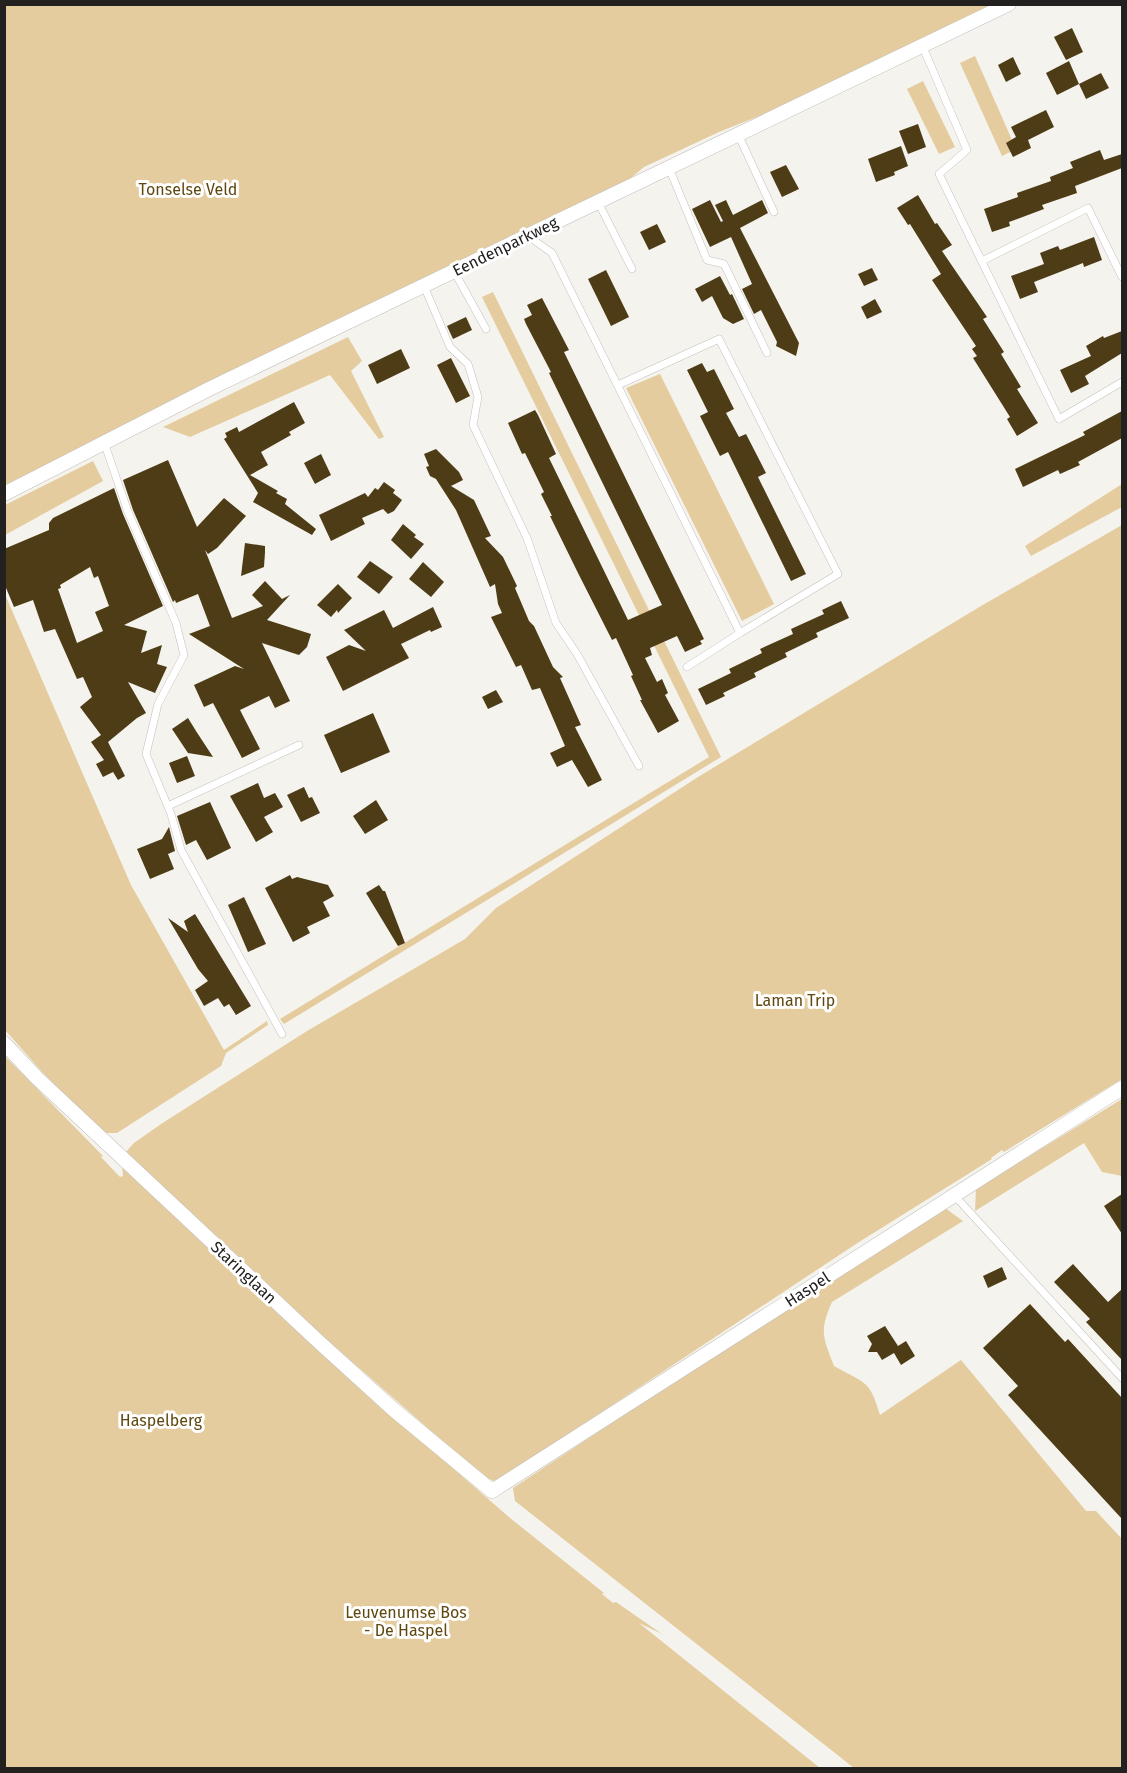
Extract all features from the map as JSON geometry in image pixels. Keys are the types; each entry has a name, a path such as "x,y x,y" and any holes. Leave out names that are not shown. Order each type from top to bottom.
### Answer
{"street":[{"name":"Eendenparkweg","path":"4,494 209,389 1009,4"},
{"name":"Staringlaan","path":"4,1042 45,1085 319,1342 394,1410 492,1491"},
{"name":"Haspel","path":"492,1491 1122,1088"}],"lane":[{"path":"922,45 967,150 939,174 1059,419 1122,382"},
{"path":"738,134 774,212"},
{"path":"669,168 707,260 724,264 767,352"},
{"path":"598,202 632,269"},
{"path":"982,261 1088,208 1122,278"},
{"path":"528,236 552,254 740,633"},
{"path":"454,271 486,329"},
{"path":"424,286 450,347 468,364 478,397 473,425 527,538 556,622 577,654 639,766"},
{"path":"618,386 719,339 838,574 687,667"},
{"path":"104,442 128,512 176,623 184,655 158,704 146,754 168,806 181,850 282,1034"},
{"path":"168,806 299,745"},
{"path":"954,1195 1122,1378"}],"green space":[{"name":"Tonselse Veld","path":"4,5 996,5 791,103 719,132 644,167 626,182 5,485"},
{"path":"975,56 1016,149 1002,156 960,63"},
{"path":"923,81 955,147 939,154 907,89"},
{"path":"493,292 721,757 284,1024 280,1019 709,757 482,297"},
{"path":"348,337 362,361 351,371 384,437 379,439 330,375 190,437 163,427"},
{"path":"660,374 774,604 742,621 626,388"},
{"path":"93,461 103,481 5,535 5,505"},
{"path":"1122,484 1122,507 1031,556 1025,546"},
{"name":"Laman Trip","path":"1122,525 1122,1079 1004,1152 1002,1150 992,1159 859,1242 496,1482 481,1475 325,1338 125,1153 134,1143 161,1124 307,1031 465,939 496,908 698,777 981,606"},
{"path":"4,592 131,885 224,1050 267,1021 268,1025 226,1053 221,1066 117,1133 107,1133 96,1125 43,1073 5,1030"},
{"path":"4,1055 103,1156 101,1157 120,1177 123,1176 122,1165 416,1436 510,1518 604,1593 602,1594 662,1634 639,1623 820,1768 5,1768"},
{"path":"1122,1099 1122,1176 1102,1172 1084,1143 975,1211 976,1189"},
{"path":"945,1208 963,1221 832,1302 824,1327 827,1348 834,1366 869,1388 880,1415 961,1360 1086,1511 1096,1511 1122,1539 1122,1768 854,1768 515,1501 513,1488 820,1286"}],"building":[{"path":"1072,28 1083,52 1066,60 1054,37"},
{"path":"1013,57 1021,74 1006,82 998,65"},
{"path":"1069,61 1079,84 1057,95 1046,73"},
{"path":"1101,73 1109,88 1086,99 1079,84"},
{"path":"1046,110 1054,127 1028,140 1031,148 1013,157 1006,143 1016,137 1011,127"},
{"path":"918,124 926,147 908,154 899,131"},
{"path":"901,146 908,166 894,172 895,175 876,182 868,159"},
{"path":"1100,150 1104,160 1122,154 1122,168 1075,186 1077,193 1042,205 1044,209 1009,222 1010,226 992,232 984,209 1018,197 1017,193 1051,181 1050,177 1073,168 1070,162"},
{"path":"786,165 799,189 782,197 770,172"},
{"path":"918,195 935,224 937,223 952,245 942,251 987,317 983,319 1004,352 1001,354 1021,387 1017,389 1038,423 1017,436 1007,419 1010,417 973,358 977,356 972,349 976,346 932,280 941,274 910,224 908,225 897,208"},
{"path":"710,200 721,222 723,221 715,205 726,200 733,215 762,200 768,213 740,228 799,343 796,356 776,346 777,342 761,310 754,314 742,289 752,284 731,237 710,247 692,209"},
{"path":"657,224 666,242 649,250 640,232"},
{"path":"1094,237 1102,260 1084,267 1083,263 1034,282 1038,292 1020,299 1011,276 1044,264 1040,253 1058,246 1060,250"},
{"path":"872,268 878,280 864,286 858,274"},
{"path":"606,270 629,317 611,326 588,279"},
{"path":"720,276 744,319 733,324 723,318 712,296 702,302 695,289"},
{"path":"542,298 569,350 564,352 704,639 700,641 702,644 685,652 677,636 650,648 652,655 645,658 657,682 662,679 668,693 665,695 679,721 658,733 640,700 642,700 631,676 633,675 616,638 612,640 578,573 550,516 552,516 541,494 544,492 525,453 522,454 508,423 535,410 556,454 549,458 628,620 662,605 524,319 532,315 527,305"},
{"path":"875,299 882,312 867,319 861,307"},
{"path":"466,317 472,330 453,339 447,326"},
{"path":"1122,331 1122,353 1085,376 1089,384 1071,393 1060,370 1091,356 1086,346 1103,336 1104,338"},
{"path":"401,349 410,368 377,384 368,365"},
{"path":"451,358 470,396 456,403 437,365"},
{"path":"702,363 707,372 714,369 734,409 726,413 739,437 746,434 766,473 758,477 806,574 791,581 728,452 720,456 700,416 708,412 687,370"},
{"path":"294,402 305,423 289,432 291,435 261,452 268,465 250,475 278,491 276,493 287,499 285,504 316,529 312,535 253,502 258,493 224,439 227,437 225,433 237,427 239,432"},
{"path":"1122,411 1122,438 1078,462 1080,465 1060,474 1058,470 1023,487 1015,469 1085,435 1083,432"},
{"path":"436,449 459,472 463,480 451,486 474,500 491,536 485,538 503,557 517,586 515,588 529,621 534,626 553,667 563,677 560,678 581,725 575,727 602,780 588,787 572,760 557,767 550,753 565,746 540,688 532,690 521,665 516,667 491,617 502,613 495,584 490,587 456,510 436,479 430,476 426,467 429,466 424,454"},
{"path":"321,454 331,475 315,484 304,463"},
{"path":"168,460 197,527 224,498 246,516 217,548 208,554 205,550 232,618 263,606 252,595 265,581 282,599 290,595 267,620 311,634 307,647 299,655 262,643 290,701 275,708 269,696 240,710 260,749 242,758 213,703 204,707 194,685 235,666 244,669 189,634 210,626 198,594 176,603 175,600 173,602 133,510 123,480"},
{"path":"384,482 395,490 393,493 402,500 394,511 388,514 383,509 362,518 365,524 331,541 319,515 365,493 368,497"},
{"path":"114,488 163,606 124,625 147,631 141,653 162,645 157,664 167,667 155,693 128,682 146,713 108,742 125,776 118,780 113,772 103,777 96,764 104,760 91,742 101,735 80,707 92,697 83,677 77,679 55,629 44,632 33,600 14,607 4,583 4,549 49,530 49,523 53,518","holes":["90,567 94,578 98,576 109,606 95,612 103,631 77,643 58,589 61,588 60,585"]},
{"path":"403,524 416,535 414,537 424,544 411,559 391,540"},
{"path":"245,543 265,546 264,567 241,576"},
{"path":"370,561 393,577 379,594 357,577"},
{"path":"423,562 444,582 431,597 409,579"},
{"path":"338,584 352,598 331,617 317,605"},
{"path":"841,601 849,618 816,633 818,637 785,653 787,657 754,673 756,677 723,693 725,696 706,705 698,689 731,673 729,669 762,653 760,649 793,634 791,629 824,614 822,610"},
{"path":"433,607 442,627 431,632 430,630 401,644 409,658 343,691 326,657 349,645 366,651 344,630 384,610 393,628"},
{"path":"496,690 503,702 488,709 482,697"},
{"path":"373,713 390,752 341,773 324,735"},
{"path":"188,718 213,757 188,753 172,729"},
{"path":"187,756 195,776 177,783 169,763"},
{"path":"258,783 264,798 275,793 283,807 264,817 273,832 256,842 230,796"},
{"path":"304,787 320,813 301,822 287,795"},
{"path":"376,800 388,820 365,834 353,816"},
{"path":"210,802 231,848 207,860 196,840 186,845 177,816"},
{"path":"169,827 175,851 168,854 174,869 150,879 137,849 162,839"},
{"path":"290,875 292,879 297,877 328,885 334,896 323,902 330,916 307,927 310,933 293,942 265,888"},
{"path":"379,885 385,891 405,943 398,946 366,893"},
{"path":"244,897 266,944 248,952 228,905"},
{"path":"195,914 251,1006 236,1015 229,1004 224,1007 218,998 204,1006 195,990 208,981 198,969 168,918 188,932 184,921"},
{"path":"1122,1194 1122,1234 1104,1206"},
{"path":"1073,1264 1108,1302 1122,1289 1122,1360 1086,1322 1090,1319 1054,1282"},
{"path":"1002,1267 1007,1279 988,1288 983,1276"},
{"path":"1030,1304 1065,1342 1068,1339 1122,1398 1122,1519 1008,1395 1018,1386 983,1348"},
{"path":"885,1326 898,1346 906,1341 915,1356 901,1365 894,1353 882,1360 877,1352 868,1352 872,1344 867,1336"}],"park label":[{"name":"Haspelberg","path":"161,1420"},
{"name":"Leuvenumse Bos - De Haspel","path":"406,1621"}]}
